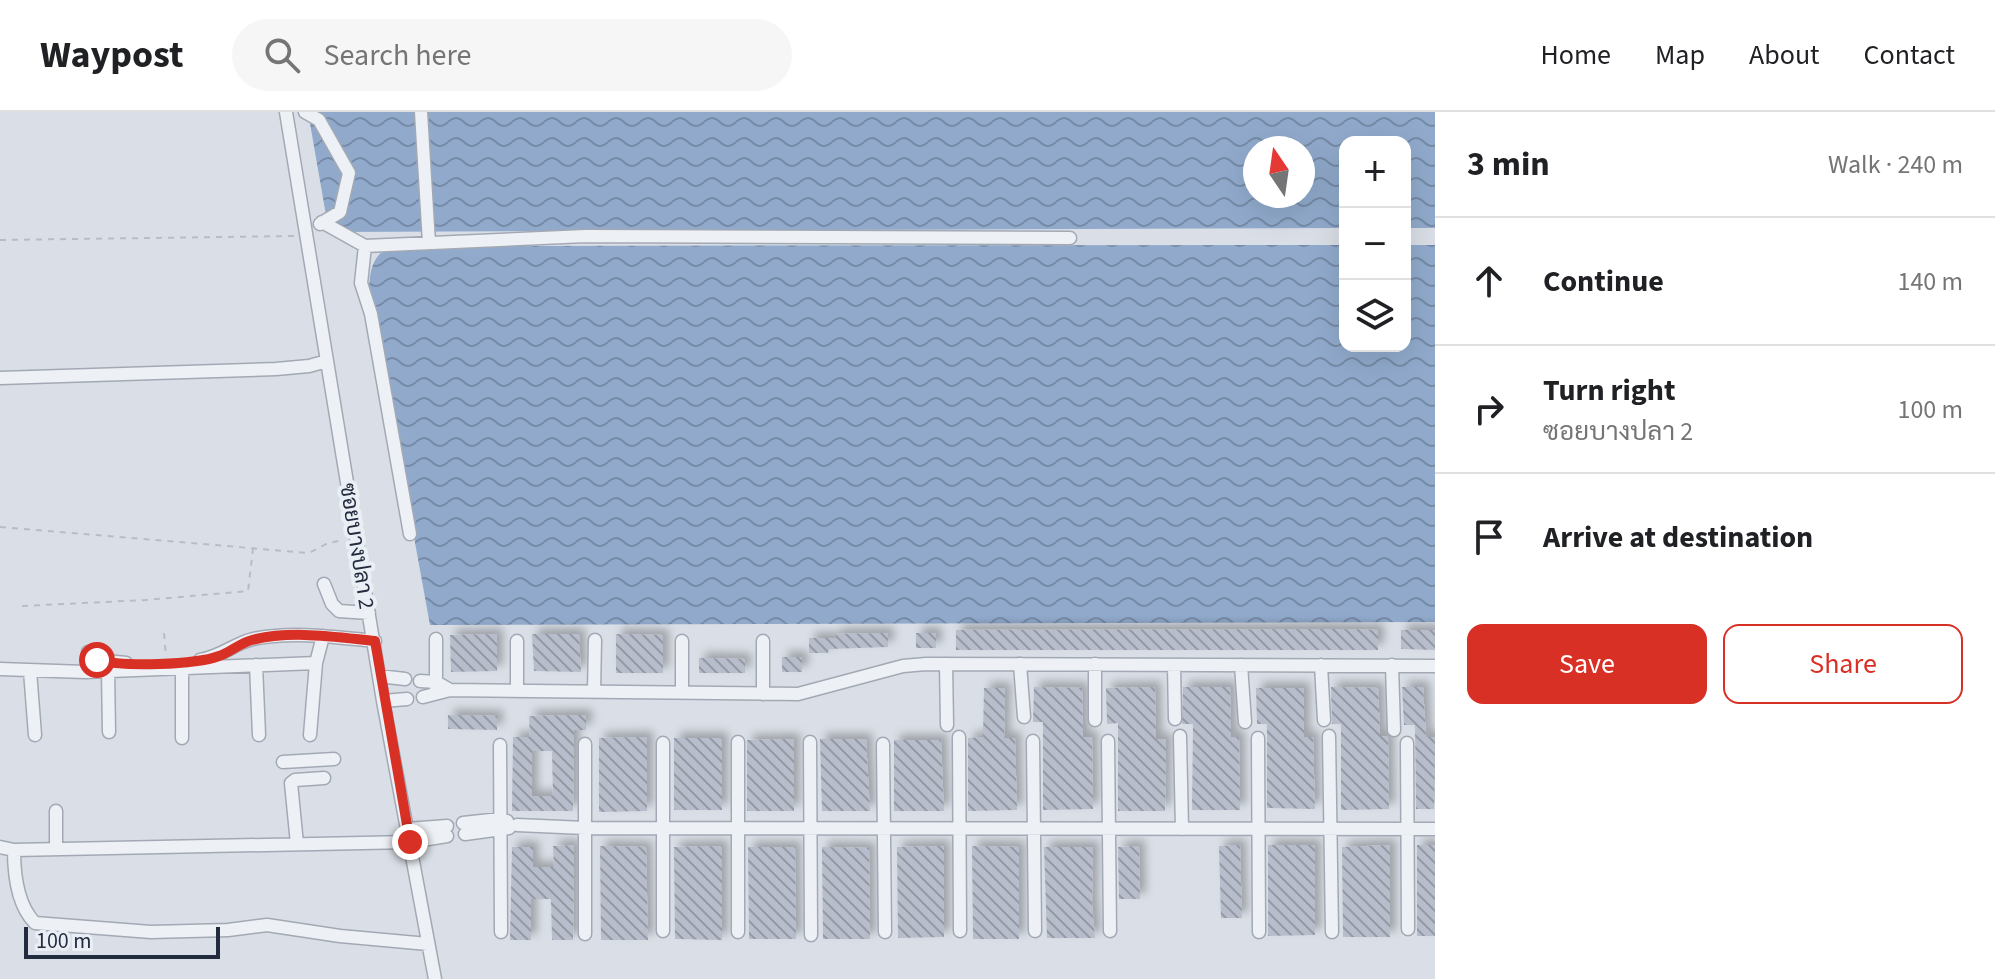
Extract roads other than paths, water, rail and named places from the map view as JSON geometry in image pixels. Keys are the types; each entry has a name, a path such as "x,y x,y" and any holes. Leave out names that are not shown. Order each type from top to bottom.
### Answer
{"street":[{"name":"ซอยบางปลา 2","path":"286,112 383,701 435,979"},
{"path":"305,112 319,120 349,173 340,212 308,233"},
{"path":"421,112 429,243"},
{"path":"322,222 365,246 586,236 1070,238"},
{"path":"365,246 361,283 371,314 410,534"},
{"path":"0,378 295,368 327,361"},
{"path":"324,584 332,604 339,611 369,613"},
{"path":"310,735 316,663 323,636"},
{"path":"88,652 105,662 167,662 217,657 252,640 323,636 375,641"},
{"path":"432,691 436,639"},
{"path":"594,692 595,640"},
{"path":"517,641 517,691"},
{"path":"682,641 682,693"},
{"path":"763,641 763,694"},
{"path":"0,669 108,671 316,663"},
{"path":"420,681 432,691 763,694 810,693 903,666 946,664 1435,666"},
{"path":"946,664 947,725"},
{"path":"1020,664 1024,717"},
{"path":"1095,664 1095,720"},
{"path":"256,665 259,735"},
{"path":"1174,665 1175,719"},
{"path":"1241,665 1245,722"},
{"path":"1321,665 1324,720"},
{"path":"1392,665 1394,730"},
{"path":"182,668 182,738"},
{"path":"30,671 35,735"},
{"path":"108,671 109,732"},
{"path":"379,676 405,679"},
{"path":"383,701 407,699"},
{"path":"1180,736 1182,829"},
{"path":"1329,736 1332,932"},
{"path":"959,737 960,931"},
{"path":"1258,738 1259,932"},
{"path":"1033,741 1035,931"},
{"path":"1108,741 1110,931"},
{"path":"738,742 738,932"},
{"path":"810,742 811,935"},
{"path":"663,743 663,931"},
{"path":"1407,743 1408,929"},
{"path":"585,744 585,934"},
{"path":"883,744 885,932"},
{"path":"500,745 501,932"},
{"path":"283,762 334,759"},
{"path":"309,761 310,779"},
{"path":"297,844 291,783 324,778"},
{"path":"56,811 56,849"},
{"path":"464,828 501,824 585,828 1435,829"},
{"path":"0,847 14,850 297,844 447,831"},
{"path":"14,850 18,887 25,909 35,923 151,932 228,930 267,925 428,944"}],"water":[{"path":"308,112 1435,112 1435,228 1411,228 1411,136 1339,136 1339,228 335,232 327,221"},
{"path":"1339,245 1339,352 1411,352 1411,245 1435,245 1435,622 430,625 369,290 373,265 389,246"}]}
